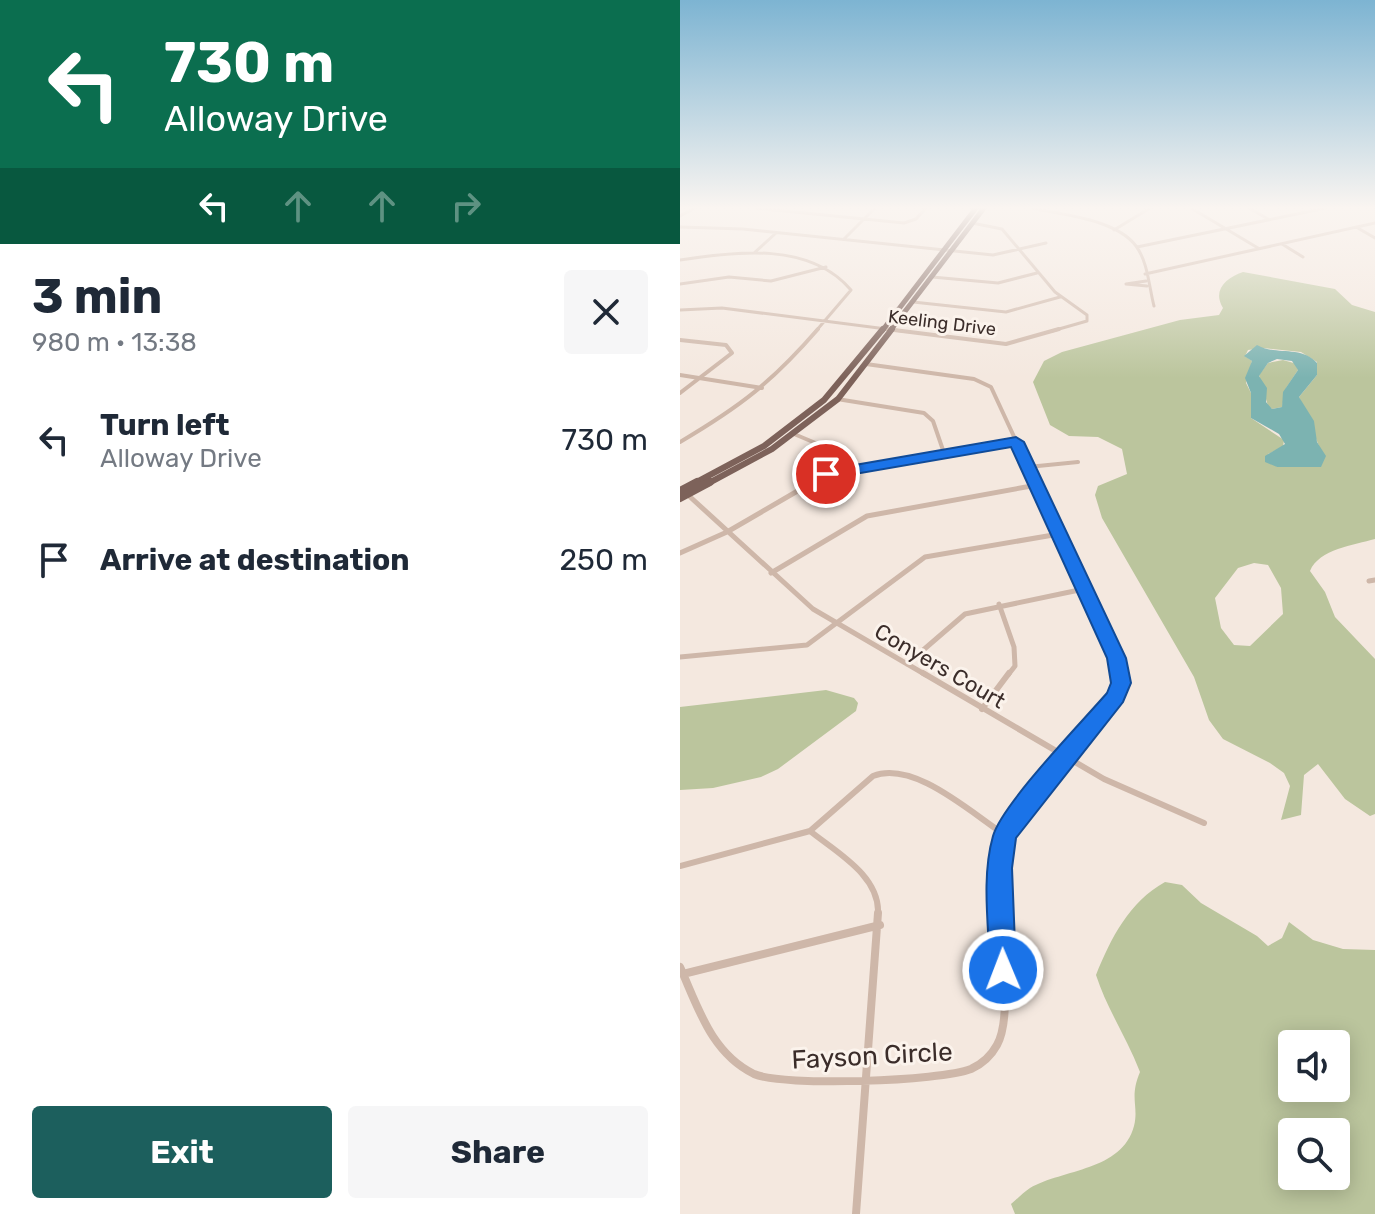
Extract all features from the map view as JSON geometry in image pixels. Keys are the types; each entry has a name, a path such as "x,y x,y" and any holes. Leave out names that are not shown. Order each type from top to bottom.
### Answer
{"main road":[{"path":"683,494 794,434 826,404 834,389 936,265"},
{"path":"683,494 838,399 939,265"},
{"path":"834,389 838,399"}],"street":[{"path":"680,442 763,389 851,290 823,265"},
{"name":"Keeling Drive","path":"680,310 722,308 1017,344 1087,321 1087,315 1061,297 1030,265"},
{"path":"1142,265 1154,306"},
{"path":"1145,274 1186,265"},
{"path":"680,284 729,277 771,281 827,266"},
{"path":"932,277 998,283 1037,273"},
{"path":"913,302 1006,312 1061,297"},
{"path":"680,340 731,349 728,358 680,393"},
{"path":"680,866 810,831 873,776 886,771 903,772 919,779 1005,835 1116,697 1121,683 1117,658 991,387 984,381 866,364"},
{"path":"680,375 763,389"},
{"path":"838,399 924,413 933,421 944,453"},
{"path":"794,434 837,452 849,468"},
{"path":"680,553 727,532 826,474 1016,442"},
{"path":"1028,467 1078,462"},
{"path":"771,573 859,520 881,511 1037,485"},
{"name":"Conyers Court","path":"683,494 813,609 838,625 1104,779 1204,823"},
{"path":"680,657 807,645 838,625 911,564 925,557 1059,534"},
{"path":"907,664 965,614 999,604 1084,589"},
{"path":"982,709 1015,666 1014,647 999,604"},
{"path":"810,831 865,875 879,906 880,925 856,1214"},
{"name":"Fayson Circle","path":"682,971 712,1038 730,1057 755,1074 786,1082 950,1075 975,1070 998,1050 1004,1027 1000,868 1005,835"},
{"path":"682,971 880,925"}],"green space":[{"path":"1243,272 1335,289 1352,305 1375,312 1375,539 1329,553 1310,571 1325,592 1335,617 1375,659 1375,814 1370,816 1345,799 1318,764 1304,775 1301,815 1281,820 1290,786 1284,773 1223,739 1209,720 1194,677 1102,518 1095,495 1098,486 1127,474 1122,449 1098,437 1069,436 1050,425 1033,382 1044,361 1062,352 1180,320 1219,315 1223,308 1220,290 1226,281","holes":["1263,348 1301,352 1317,362 1317,375 1299,397 1321,451 1299,466 1277,467 1268,454 1283,447 1284,440 1251,418 1251,393 1246,383 1252,361 1245,356 1248,350","1254,563 1268,565 1281,588 1283,614 1250,646 1234,645 1221,628 1215,598 1238,568"]},
{"path":"1283,360 1297,364 1298,370 1286,388 1282,407 1272,409 1268,406 1259,375 1268,363"},
{"path":"826,690 854,698 858,703 856,711 778,769 761,777 713,788 680,790 680,707"},
{"path":"1165,882 1182,885 1201,903 1257,936 1268,946 1282,938 1289,922 1313,940 1343,949 1375,950 1375,1214 1015,1214 1011,1204 1028,1190 1105,1160 1127,1141 1134,1126 1135,1089 1140,1072 1096,975 1123,922 1141,900"}],"water":[{"path":"1257,345 1304,354 1317,363 1317,375 1299,397 1314,421 1317,442 1326,456 1321,467 1277,467 1265,462 1265,456 1285,444 1279,434 1251,418 1251,393 1245,378 1252,361 1244,356","holes":["1277,359 1292,361 1298,370 1283,392 1282,407 1272,409 1266,402 1267,388 1259,376 1268,363"]}],"route":[{"path":"826,474 1016,442 1117,658 1121,683 1116,697 1021,810 1005,835 1000,849 1003,970"}]}
